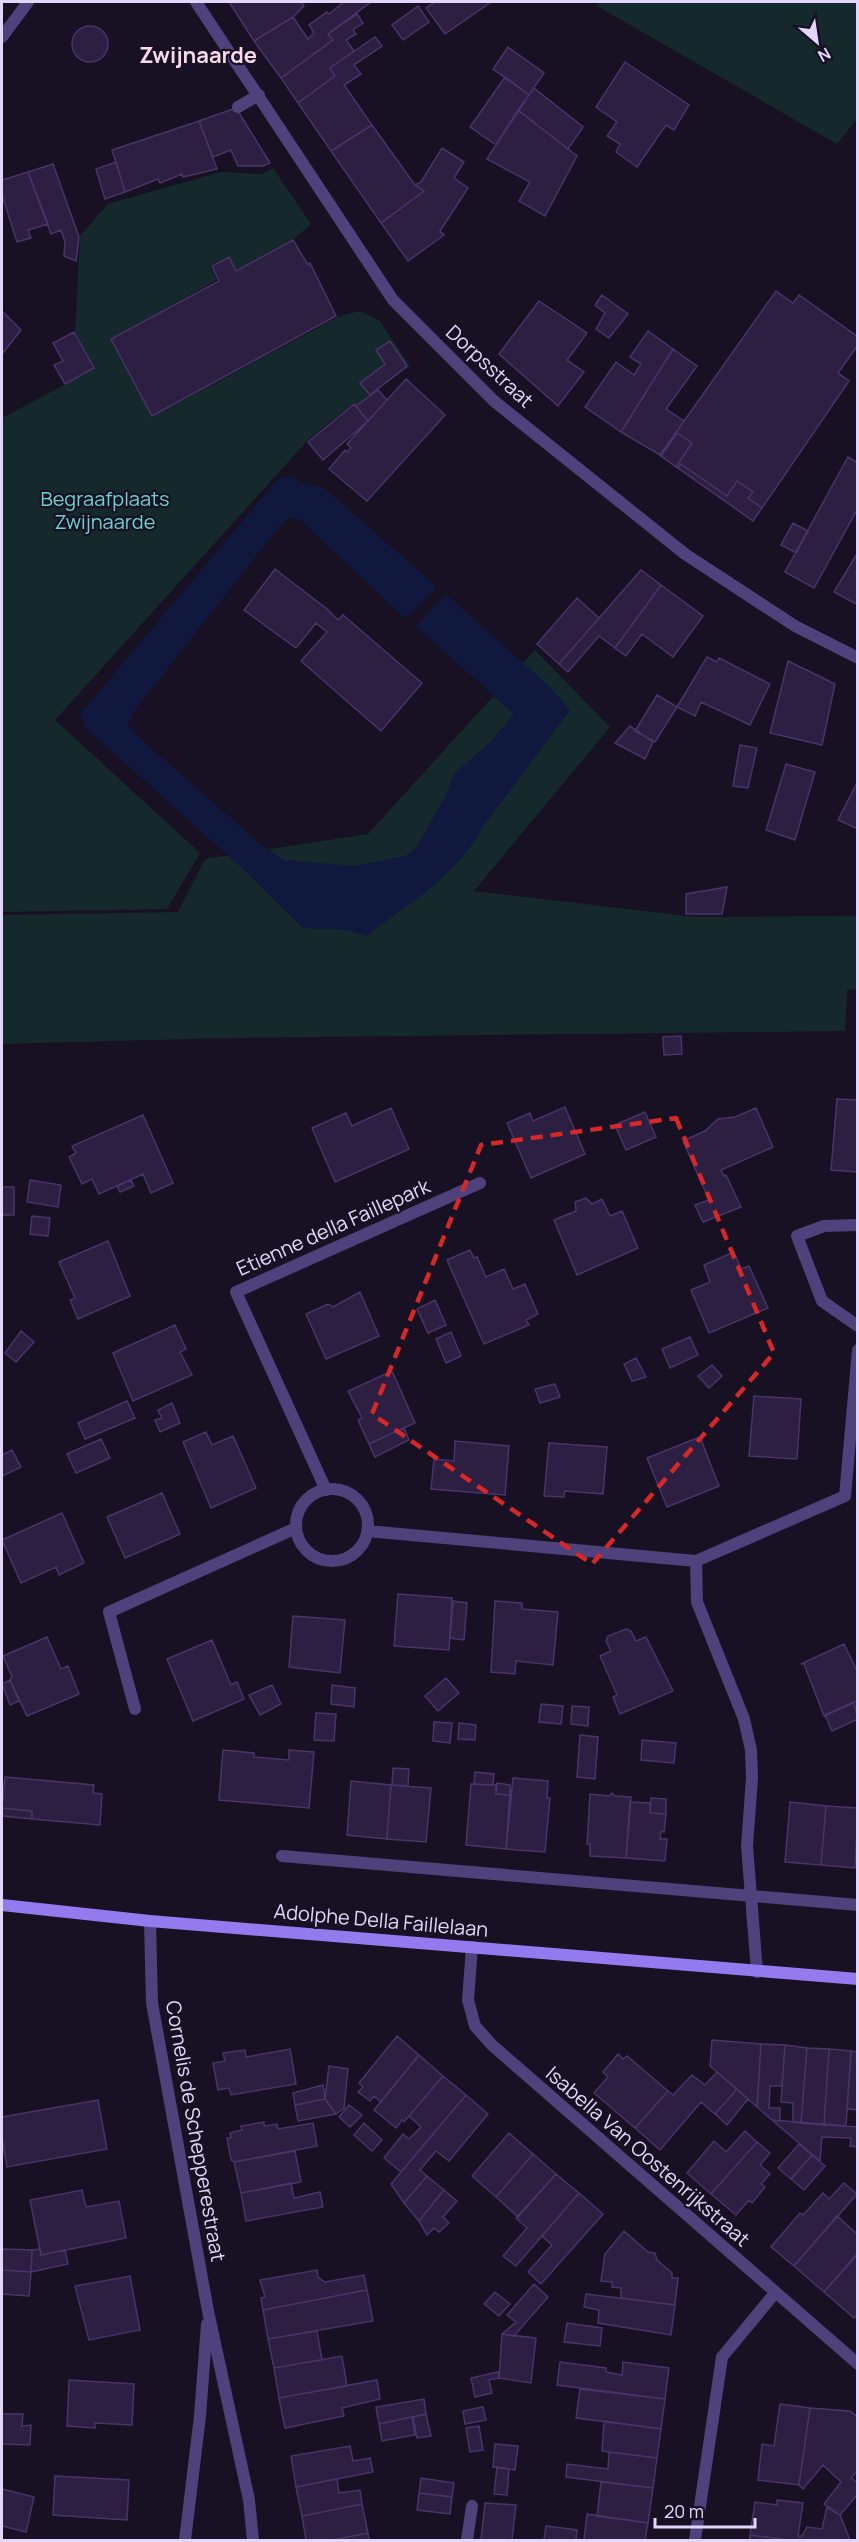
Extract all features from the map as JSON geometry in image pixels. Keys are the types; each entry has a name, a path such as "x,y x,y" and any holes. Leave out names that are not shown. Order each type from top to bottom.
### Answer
{"main road":[{"name":"Adolphe Della Faillelaan","path":"2,1905 150,1921 858,1979"}],"street":[{"path":"2,37 28,2"},
{"name":"Dorpsstraat","path":"196,2 393,300 494,401 685,554 795,626 858,658"},
{"path":"238,107 259,95"},
{"name":"Etienne della Faillepark","path":"326,1490 236,1292 480,1183"},
{"path":"858,1225 824,1226 797,1236 822,1300 858,1326"},
{"path":"367,1531 696,1561 844,1496 858,1350"},
{"path":"326,1490 344,1491 355,1497 367,1518 367,1531 363,1543 355,1553 344,1559 326,1560 306,1550 299,1540 296,1528 300,1508 308,1498 326,1490"},
{"path":"135,1709 109,1612 296,1528"},
{"path":"696,1561 697,1602 744,1719 752,1750 747,1846 757,1972"},
{"path":"282,1856 858,1905"},
{"name":"Cornelis de Schepperestraat","path":"150,1921 152,2003 208,2311 236,2437 254,2541"},
{"name":"Isabella Van Oostenrijkstraat","path":"472,1947 468,2000 475,2026 501,2053 858,2364"},
{"path":"695,2541 722,2357 775,2293"},
{"name":"Cornelis de Schepperestraat","path":"185,2541 200,2416 208,2311"},
{"path":"466,2541 472,2506"}],"highlighted area":[{"path":"676,1118 774,1353 592,1564 372,1414 481,1145"}],"green space":[{"path":"600,2 857,2 857,119 837,144 597,6"},
{"name":"Begraafplaats Zwijnaarde","path":"273,168 311,224 295,238 236,270 229,256 210,266 217,280 111,339 152,417 340,316 360,311 379,320 410,366 356,405 353,403 307,441 55,720 200,853 167,909 2,912 2,418 94,369 75,332 80,236 108,204 221,172 263,174"},
{"path":"535,650 610,727 474,891 696,917 857,916 857,989 847,990 845,1031 227,1038 2,1044 2,915 178,912 205,859 368,834"}],"water":[{"path":"291,476 304,483 323,487 437,587 406,619 300,520 291,517 281,524 132,714 128,723 133,732 258,842 284,860 354,866 405,856 416,848 444,799 454,774 489,743 514,714 416,626 446,594 550,687 570,710 461,859 447,874 367,936 346,930 303,928 243,869 87,729 80,714 278,479"}],"building":[{"path":"229,2 301,2 304,6 293,17 254,41"},
{"path":"344,2 371,2 328,34 333,40 281,78 254,41 293,17 308,39 314,33 309,25"},
{"path":"435,2 491,2 445,34 426,8"},
{"path":"418,6 429,22 403,40 392,25"},
{"path":"357,14 363,23 353,30 356,34 346,40 354,51 330,68 335,76 298,103 281,78 333,40 328,34"},
{"path":"90,26 103,31 108,44 103,57 90,62 77,57 72,44 77,31"},
{"path":"375,37 382,46 354,65 361,74 344,85 372,125 331,151 298,103 335,76 330,68"},
{"path":"508,47 544,73 529,95 493,69"},
{"path":"625,62 689,105 674,130 666,125 637,167 616,152 620,144 607,136 617,122 596,107"},
{"path":"505,77 529,95 496,145 470,127"},
{"path":"534,88 583,127 568,149 518,110"},
{"path":"236,108 270,163 263,166 238,166 231,150 213,157 199,121"},
{"path":"518,110 577,156 545,216 519,201 530,182 487,159"},
{"path":"199,121 217,169 183,177 182,174 160,183 158,179 125,192 112,150"},
{"path":"372,125 415,185 424,191 381,223 331,151"},
{"path":"442,148 464,162 454,178 468,188 440,231 444,235 408,261 381,223 424,191 415,185 421,182"},
{"path":"116,162 125,192 105,199 96,169"},
{"path":"53,164 79,237 76,261 64,256 65,242 61,230 51,234 28,172"},
{"path":"28,172 48,224 28,230 31,238 17,242 2,195 2,180"},
{"path":"293,240 308,265 310,263 336,316 152,416 111,339 219,281 212,266 229,257 236,271"},
{"path":"776,291 793,303 799,295 858,337 858,345 838,373 849,381 762,508 748,498 753,492 737,481 727,496 681,464 678,468 676,467 692,443 677,433 660,455"},
{"path":"602,295 628,314 609,338 596,329 605,313 595,305"},
{"path":"539,301 587,333 567,360 584,372 558,406 499,354"},
{"path":"2,311 21,330 2,354"},
{"path":"648,331 673,349 621,432 585,407 616,362 634,375 641,364 630,357"},
{"path":"74,332 94,368 65,384 54,365 63,361 53,343"},
{"path":"390,341 407,366 370,395 360,383 385,364 376,350"},
{"path":"673,349 697,366 666,409 684,421 660,455 621,432"},
{"path":"406,379 445,415 367,501 329,469 345,450 347,452 351,448 347,444"},
{"path":"378,390 387,400 368,421 356,406"},
{"path":"354,404 368,421 323,460 308,442"},
{"path":"677,433 692,443 676,467 661,456"},
{"path":"848,457 858,463 858,508 814,588 785,572"},
{"path":"681,464 727,496 737,481 753,492 748,498 762,508 753,521 678,468"},
{"path":"793,523 808,531 796,553 781,545"},
{"path":"858,552 858,605 834,592"},
{"path":"275,569 338,620 343,615 422,683 381,731 301,661 327,632 316,623 296,648 244,610"},
{"path":"641,570 661,585 615,648 599,636 568,672 559,664"},
{"path":"661,585 703,616 673,657 642,634 626,656 615,648"},
{"path":"577,598 599,618 559,664 537,644"},
{"path":"707,657 717,662 719,658 770,684 750,725 701,702 695,716 677,707"},
{"path":"788,661 835,684 822,745 770,733"},
{"path":"657,695 677,707 655,742 635,731"},
{"path":"630,726 653,742 645,759 615,743"},
{"path":"740,745 757,748 748,788 733,786"},
{"path":"786,764 815,772 795,840 766,830"},
{"path":"858,781 858,829 838,820"},
{"path":"727,887 722,914 686,914 686,894"},
{"path":"681,1036 682,1054 664,1055 663,1037"},
{"path":"837,1099 858,1100 858,1172 831,1170"},
{"path":"565,1107 585,1154 531,1178 507,1123 530,1113 533,1121"},
{"path":"391,1108 409,1149 335,1182 312,1128 346,1113 352,1126"},
{"path":"756,1108 773,1147 721,1170 724,1176 726,1175 741,1207 703,1222 695,1205 709,1200 683,1141 705,1131 718,1119 735,1117"},
{"path":"645,1112 656,1137 626,1150 615,1125"},
{"path":"143,1115 173,1183 151,1193 143,1174 99,1194 92,1179 82,1184 69,1157 76,1153 72,1146"},
{"path":"30,1180 61,1185 58,1207 27,1202"},
{"path":"131,1180 134,1186 120,1192 117,1186"},
{"path":"2,1187 14,1187 14,1215 2,1215"},
{"path":"586,1198 592,1204 602,1199 610,1216 622,1211 638,1248 577,1275 554,1220 576,1211 575,1202"},
{"path":"32,1216 50,1218 48,1236 30,1234"},
{"path":"108,1241 130,1296 78,1319 70,1300 75,1298 59,1262"},
{"path":"470,1250 474,1258 477,1257 486,1277 504,1269 513,1289 525,1284 538,1314 526,1320 529,1325 484,1344 447,1260"},
{"path":"734,1252 741,1269 749,1266 768,1308 709,1333 691,1290 710,1282 704,1265"},
{"path":"360,1292 379,1336 326,1359 306,1314 328,1304 333,1307"},
{"path":"435,1300 446,1325 428,1333 417,1309"},
{"path":"175,1325 186,1349 180,1352 192,1375 133,1401 113,1353"},
{"path":"21,1331 34,1342 16,1362 5,1353"},
{"path":"451,1332 461,1356 446,1363 436,1339"},
{"path":"690,1337 698,1355 670,1368 662,1349"},
{"path":"636,1358 646,1377 632,1381 624,1364"},
{"path":"712,1365 722,1376 709,1388 698,1376"},
{"path":"392,1371 415,1423 369,1444 358,1420 362,1418 348,1391"},
{"path":"555,1384 560,1397 540,1403 535,1389"},
{"path":"754,1396 801,1399 797,1459 749,1456"},
{"path":"127,1401 135,1418 85,1439 78,1423"},
{"path":"172,1403 180,1423 160,1432 155,1420 162,1418 158,1410"},
{"path":"404,1428 409,1440 375,1457 369,1444"},
{"path":"206,1432 212,1445 233,1436 256,1488 211,1508 183,1442"},
{"path":"700,1437 719,1486 667,1507 647,1458"},
{"path":"101,1439 110,1458 76,1473 67,1454"},
{"path":"455,1441 509,1446 505,1495 431,1489 434,1459 454,1461"},
{"path":"549,1443 607,1447 603,1494 565,1491 564,1497 544,1496"},
{"path":"12,1450 21,1467 2,1476 2,1455"},
{"path":"162,1493 180,1534 125,1558 107,1517"},
{"path":"62,1513 84,1563 59,1575 56,1567 21,1583 2,1540"},
{"path":"398,1594 452,1598 449,1650 394,1646"},
{"path":"453,1601 467,1603 464,1640 450,1638"},
{"path":"495,1601 522,1603 522,1609 558,1612 553,1665 516,1661 515,1674 491,1672"},
{"path":"293,1616 345,1620 340,1673 289,1667"},
{"path":"626,1629 631,1631 636,1641 646,1637 673,1691 620,1714 613,1697 617,1695 600,1656 611,1651 606,1641 608,1636"},
{"path":"47,1637 61,1669 68,1666 79,1694 27,1716 10,1680 12,1677 3,1656"},
{"path":"212,1640 231,1685 237,1682 244,1699 193,1721 167,1659"},
{"path":"844,1644 858,1673 858,1701 824,1716 804,1664 801,1664"},
{"path":"446,1678 459,1693 438,1711 425,1696"},
{"path":"10,1680 19,1701 10,1705 2,1684"},
{"path":"272,1685 281,1704 260,1715 249,1695"},
{"path":"332,1685 355,1688 354,1707 331,1704"},
{"path":"854,1702 858,1719 832,1731 825,1715"},
{"path":"541,1704 563,1706 561,1724 539,1722"},
{"path":"572,1706 589,1707 588,1726 571,1724"},
{"path":"316,1713 336,1714 334,1741 314,1740"},
{"path":"434,1722 452,1723 450,1743 433,1741"},
{"path":"459,1723 476,1725 475,1740 458,1739"},
{"path":"580,1735 598,1737 595,1779 577,1777"},
{"path":"642,1740 676,1743 674,1763 641,1760"},
{"path":"223,1750 254,1753 254,1757 289,1760 289,1750 314,1752 309,1808 219,1800"},
{"path":"393,1768 409,1769 408,1786 392,1785"},
{"path":"475,1772 494,1774 493,1785 474,1784"},
{"path":"5,1777 94,1785 93,1793 102,1794 100,1825 32,1819 32,1811 2,1808"},
{"path":"513,1778 548,1781 547,1798 550,1798 545,1852 506,1849"},
{"path":"351,1781 391,1785 387,1839 347,1835"},
{"path":"497,1783 510,1785 510,1795 496,1794"},
{"path":"471,1784 496,1785 496,1794 510,1795 506,1849 466,1845"},
{"path":"391,1785 431,1788 426,1842 387,1839"},
{"path":"612,1793 615,1796 631,1797 626,1858 590,1856 590,1844 587,1844 590,1794 609,1796"},
{"path":"651,1798 666,1799 666,1814 650,1813"},
{"path":"630,1802 650,1803 650,1813 666,1814 664,1832 661,1831 660,1839 667,1839 665,1861 626,1858"},
{"path":"790,1802 826,1806 821,1865 785,1862"},
{"path":"826,1806 858,1808 855,1868 821,1865"},
{"path":"2,1808 32,1811 32,1819 2,1816"},
{"path":"397,2036 419,2055 381,2102 374,2096 370,2101 358,2092 363,2087 359,2083"},
{"path":"712,2040 761,2044 757,2107 710,2066"},
{"path":"761,2044 785,2045 782,2086 770,2086 769,2108 780,2108 780,2121 772,2120 757,2107"},
{"path":"785,2045 807,2048 801,2123 793,2122 793,2103 781,2102"},
{"path":"807,2048 829,2049 824,2125 801,2123"},
{"path":"290,2049 296,2084 231,2095 229,2088 218,2090 213,2063 225,2061 223,2053 245,2050 246,2057"},
{"path":"829,2049 851,2051 846,2126 824,2125"},
{"path":"851,2051 858,2052 858,2110 847,2109"},
{"path":"618,2054 623,2059 627,2056 668,2091 635,2128 594,2093 608,2077 603,2072"},
{"path":"419,2055 443,2076 404,2122 402,2120 396,2128 374,2110"},
{"path":"329,2066 348,2069 344,2108 336,2114 325,2099"},
{"path":"717,2072 737,2089 715,2114 701,2102 660,2150 635,2128 668,2091 673,2095 692,2075 705,2085"},
{"path":"443,2076 466,2095 401,2172 384,2158 403,2134 409,2139 421,2127 409,2116"},
{"path":"323,2085 325,2099 295,2105 293,2093"},
{"path":"737,2089 748,2099 727,2125 715,2114"},
{"path":"466,2095 488,2114 449,2161 436,2151 420,2170 427,2176 404,2203 391,2184"},
{"path":"325,2099 336,2114 298,2121 295,2105"},
{"path":"98,2100 107,2149 7,2167 2,2137 2,2117"},
{"path":"349,2105 362,2115 350,2127 339,2117"},
{"path":"772,2120 858,2127 858,2147 850,2146 851,2138 822,2137 820,2161"},
{"path":"264,2122 264,2126 277,2124 278,2129 313,2123 317,2146 234,2162 231,2160 227,2138 231,2138 230,2133 242,2130 241,2126"},
{"path":"364,2123 382,2140 372,2151 354,2135"},
{"path":"745,2131 757,2142 711,2194 687,2173 714,2141 726,2152"},
{"path":"509,2133 533,2154 496,2197 472,2176"},
{"path":"757,2142 770,2153 760,2165 770,2174 761,2184 765,2187 752,2203 749,2200 736,2215 711,2194"},
{"path":"799,2144 812,2155 791,2179 778,2168"},
{"path":"295,2151 301,2182 241,2193 234,2162"},
{"path":"533,2154 556,2174 518,2217 496,2197"},
{"path":"812,2155 825,2166 804,2190 791,2179"},
{"path":"556,2174 579,2193 516,2266 503,2256 527,2228 516,2218"},
{"path":"427,2176 444,2190 419,2221 404,2203"},
{"path":"291,2183 294,2198 320,2192 323,2207 246,2221 241,2193"},
{"path":"844,2183 857,2194 794,2266 771,2247 800,2213 803,2215 823,2193 829,2199"},
{"path":"82,2190 86,2207 119,2201 126,2238 41,2255 30,2200"},
{"path":"444,2190 457,2201 443,2217 449,2223 439,2232 434,2228 427,2235 419,2221"},
{"path":"579,2193 603,2214 541,2284 528,2272 552,2245 542,2236"},
{"path":"837,2216 856,2233 858,2232 858,2254 824,2292 794,2266"},
{"path":"624,2231 648,2252 655,2253 657,2260 672,2273 672,2278 678,2278 675,2305 621,2298 621,2288 612,2287 612,2282 601,2281 605,2254"},
{"path":"2,2249 32,2250 31,2272 2,2270"},
{"path":"40,2249 41,2255 65,2250 68,2264 31,2272 32,2250"},
{"path":"857,2254 858,2314 854,2318 824,2292"},
{"path":"2,2270 31,2272 29,2296 2,2294"},
{"path":"317,2270 318,2277 325,2282 364,2275 367,2290 263,2310 261,2298 265,2297 260,2280"},
{"path":"130,2276 140,2330 89,2340 75,2286"},
{"path":"534,2284 548,2297 514,2336 502,2334 516,2322 507,2315"},
{"path":"367,2290 373,2321 268,2339 263,2310"},
{"path":"495,2292 510,2304 499,2316 484,2304"},
{"path":"586,2294 675,2305 671,2335 598,2323 599,2310 584,2307"},
{"path":"567,2323 602,2328 600,2346 564,2342"},
{"path":"317,2331 322,2360 274,2368 268,2339"},
{"path":"502,2334 536,2338 531,2383 499,2378"},
{"path":"342,2356 347,2386 279,2398 274,2368"},
{"path":"560,2362 606,2368 606,2372 622,2375 623,2362 669,2368 665,2399 557,2385"},
{"path":"498,2372 499,2378 489,2380 492,2393 475,2397 471,2378"},
{"path":"69,2380 134,2384 132,2425 95,2423 95,2428 67,2426"},
{"path":"377,2380 380,2399 342,2408 344,2416 285,2428 279,2398"},
{"path":"580,2389 665,2399 661,2429 576,2418"},
{"path":"424,2399 426,2414 379,2424 376,2407"},
{"path":"780,2404 810,2408 799,2485 758,2480 762,2444 774,2446"},
{"path":"483,2407 486,2420 465,2424 463,2411"},
{"path":"810,2408 850,2411 858,2417 858,2470 851,2478 858,2483 858,2494 840,2515 824,2504 841,2482 823,2465 803,2489 799,2485"},
{"path":"2,2414 23,2414 22,2426 31,2425 30,2445 2,2444"},
{"path":"426,2414 431,2436 417,2438 413,2417"},
{"path":"412,2417 415,2435 382,2441 379,2424"},
{"path":"604,2421 661,2429 657,2458 602,2451"},
{"path":"479,2426 483,2450 470,2452 466,2428"},
{"path":"495,2444 518,2446 515,2470 493,2467"},
{"path":"350,2446 353,2461 370,2458 373,2472 296,2487 291,2456"},
{"path":"609,2452 657,2458 653,2488 566,2477 567,2464 608,2469"},
{"path":"497,2467 509,2469 507,2495 494,2494"},
{"path":"55,2476 129,2480 127,2520 53,2515"},
{"path":"421,2478 454,2483 452,2497 419,2493"},
{"path":"337,2479 339,2493 360,2490 362,2504 302,2516 296,2487"},
{"path":"601,2482 653,2488 648,2523 597,2516"},
{"path":"2,2489 34,2497 26,2532 2,2526"},
{"path":"419,2493 452,2497 450,2514 417,2510"},
{"path":"777,2500 803,2503 798,2536 802,2536 807,2527 822,2529 827,2507 840,2515 850,2540 789,2540 750,2535 755,2502 777,2505"},
{"path":"485,2503 516,2505 512,2540 481,2540"},
{"path":"362,2504 368,2533 333,2540 306,2540 302,2516"},
{"path":"587,2514 648,2523 645,2540 584,2540"},
{"path":"546,2526 577,2530 576,2539 582,2540 544,2540"},
{"path":"368,2533 369,2540 333,2540"},
{"path":"750,2535 789,2540 750,2540"}],"district":[{"name":"Zwijnaarde","path":"198,55"}]}
